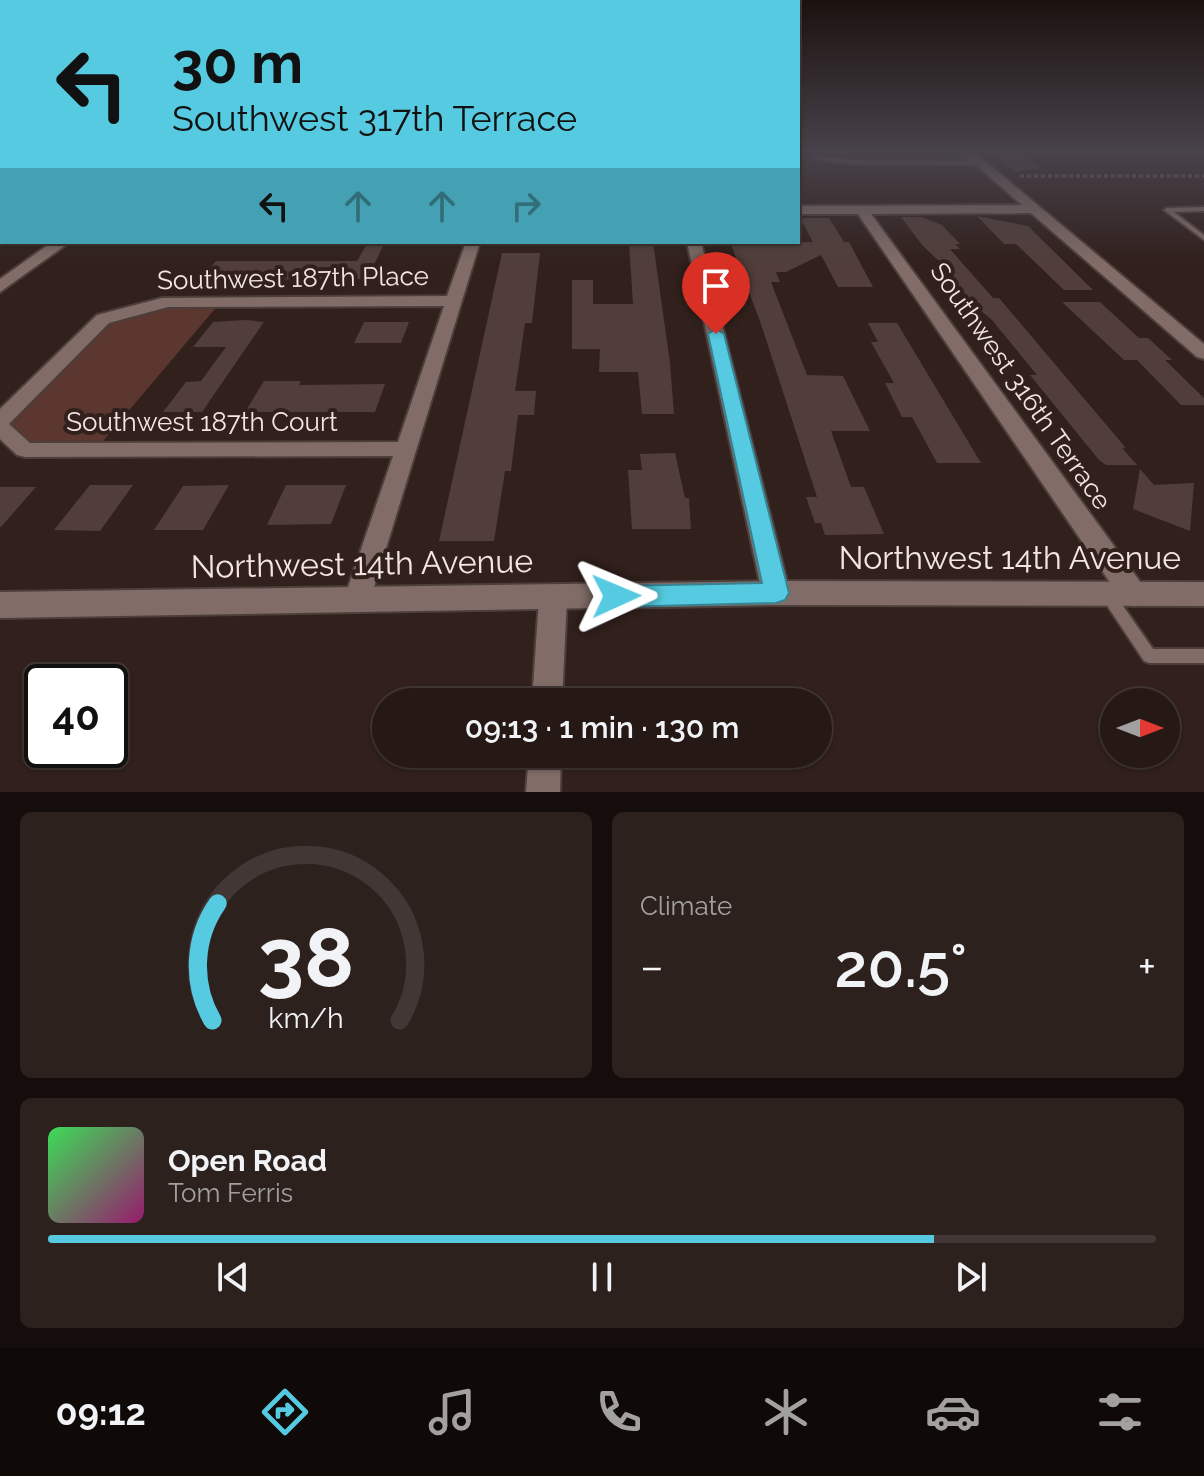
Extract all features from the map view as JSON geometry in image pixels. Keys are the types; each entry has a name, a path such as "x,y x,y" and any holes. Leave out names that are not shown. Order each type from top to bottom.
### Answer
{"street":[{"path":"1010,189 1204,353"},
{"path":"800,210 1034,209"},
{"name":"Southwest 316th Terrace","path":"862,210 1121,595"},
{"path":"0,286 59,244"},
{"path":"358,599 472,244"},
{"path":"694,244 776,593"},
{"name":"Southwest 187th Place","path":"2,426 103,319 134,309 168,302 453,301"},
{"name":"Southwest 187th Court","path":"2,426 25,450 407,449"},
{"name":"Northwest 14th Avenue","path":"0,605 776,593 1204,594"},
{"path":"548,688 553,598"},
{"path":"543,792 544,768"}],"lane":[{"path":"1204,209 1167,210 1204,238"},
{"path":"1121,595 1149,656 1204,656"}],"shaded area":[{"path":"168,303 219,304 98,447 30,447 1,423 106,320"}],"building":[{"path":"977,216 1028,226 1093,290 1064,290 1016,244 1004,244"},
{"path":"901,217 921,217 942,225 960,244 955,244 960,249 950,249 993,298 999,298 1137,465 1106,465 1099,460 1030,375 1037,375"},
{"path":"829,218 844,242 849,242 873,287 838,287 821,255 786,272 776,272 780,282 771,282 807,375 843,376 870,431 831,431 851,487 864,487 884,534 825,535 821,523 815,523 806,497 817,497 761,324 732,247 733,244 813,242 801,220"},
{"path":"367,244 384,244 367,279 199,280 216,261 357,261"},
{"path":"629,244 653,244 674,414 642,414 638,372 599,372 600,349 572,349 572,280 593,280 593,304 633,304"},
{"path":"502,253 540,253 532,323 525,323 515,391 536,391 534,415 518,415 511,471 505,471 494,541 439,541"},
{"path":"1062,302 1100,302 1139,338 1148,338 1172,360 1165,360 1204,398 1204,405 1181,405 1137,360 1124,360"},
{"path":"213,322 264,322 202,412 163,412 186,382 201,381 226,347 193,347"},
{"path":"364,322 409,322 401,343 354,343"},
{"path":"868,323 897,323 981,463 937,463 912,417 902,417 885,383 894,383 871,342 878,342"},
{"path":"264,381 301,381 299,385 385,384 375,412 245,412"},
{"path":"675,453 685,498 689,498 691,529 632,529 628,470 642,470 640,454"},
{"path":"1140,469 1154,485 1194,483 1190,531 1133,509"},
{"path":"90,485 133,485 100,531 54,530"},
{"path":"229,485 203,530 154,530 183,486"},
{"path":"286,485 346,485 331,524 267,525"},
{"path":"0,487 36,487 0,528"}],"route":[{"path":"616,596 776,593 716,334"}]}
